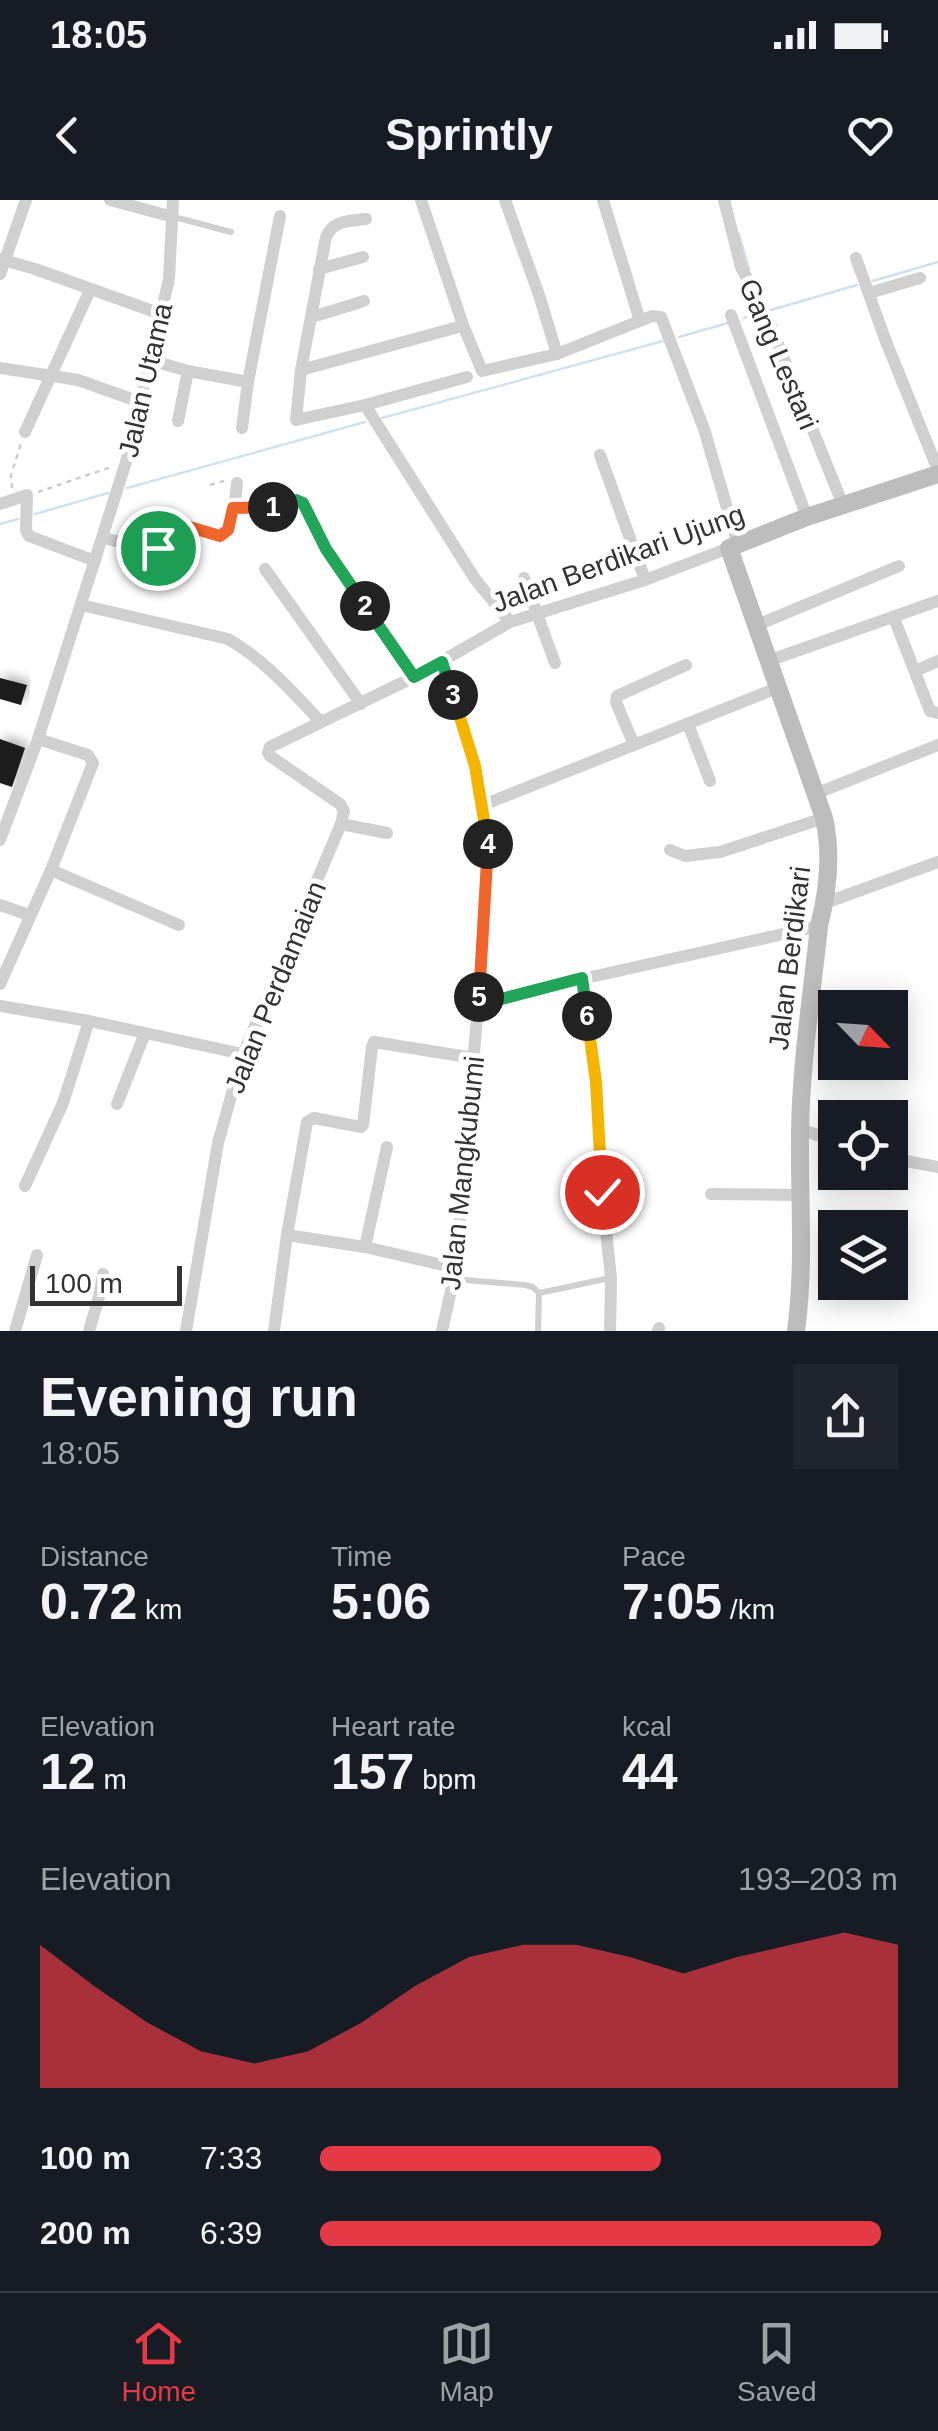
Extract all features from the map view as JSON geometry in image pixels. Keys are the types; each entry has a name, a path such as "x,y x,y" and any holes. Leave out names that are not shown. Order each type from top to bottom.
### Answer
{"street":[{"path":"24,200 1,265 35,268 160,314"},
{"path":"110,200 173,217"},
{"name":"Jalan Utama","path":"0,840 38,739 126,462 168,278 173,200"},
{"path":"421,200 482,372 557,354 640,321 661,317 704,429 734,547"},
{"path":"505,200 557,354"},
{"path":"604,200 640,321"},
{"name":"Gang Lestari","path":"724,200 740,266 763,307 843,505"},
{"path":"242,428 280,216"},
{"path":"366,219 337,223 330,228 319,269 296,420 468,377"},
{"path":"319,269 363,257"},
{"path":"856,258 938,472"},
{"path":"869,292 920,278"},
{"path":"25,432 90,290"},
{"path":"312,317 364,301"},
{"path":"731,315 807,517"},
{"path":"302,370 455,328"},
{"path":"150,360 248,382"},
{"path":"0,368 78,380 140,402"},
{"path":"178,420 188,371"},
{"path":"364,405 475,579 510,622"},
{"path":"600,455 645,580"},
{"name":"Jalan Berdikari Ujung","path":"341,824 344,811 340,804 268,753 270,747 414,677 510,622 645,580 807,517 938,472"},
{"path":"104,538 156,550 171,522 220,536 228,530 237,484"},
{"path":"14,500 29,536 95,561"},
{"path":"233,508 271,508 296,500 303,503 326,549 414,677"},
{"name":"Jalan Berdikari","path":"734,547 755,626 829,840 826,902 819,926 800,1129 802,1265 796,1331"},
{"path":"755,626 898,566"},
{"path":"265,569 360,704"},
{"path":"524,578 555,663"},
{"path":"768,660 938,601"},
{"path":"81,605 228,639 265,664 321,722"},
{"path":"894,618 930,711 938,714"},
{"name":"Jalan Mangkubumi","path":"442,662 475,766 489,839 455,1274 442,1331"},
{"path":"915,671 938,662"},
{"path":"634,745 616,697 686,665"},
{"path":"483,805 777,688"},
{"path":"688,724 710,781"},
{"path":"0,984 93,763 88,755 38,739"},
{"path":"816,794 938,745"},
{"path":"670,850 686,856 720,852 824,818"},
{"path":"341,824 387,833"},
{"name":"Jalan Perdamaian","path":"186,1331 218,1143 242,1054 341,824"},
{"path":"826,902 938,862"},
{"path":"51,870 179,925"},
{"path":"0,905 29,915"},
{"path":"478,1005 819,926"},
{"path":"582,978 596,1082 611,1278 610,1331"},
{"path":"0,1006 242,1054"},
{"path":"25,1186 63,1102 89,1021"},
{"path":"117,1104 144,1034"},
{"path":"274,1331 307,1122 314,1118 363,1125 372,1044 474,1058"},
{"path":"800,1129 818,1135"},
{"path":"365,1248 386,1146"},
{"path":"908,1161 938,1167"},
{"path":"711,1194 801,1195"},
{"path":"287,1235 365,1248 455,1274"},
{"path":"16,1331 37,1255"},
{"path":"89,1331 103,1274"}],"lane":[{"path":"173,217 231,232"},
{"path":"455,1274 533,1287 540,1294 538,1331"},
{"path":"540,1294 611,1278"}],"path":[{"path":"25,432 11,474 14,500 126,462"},
{"path":"210,485 230,480 237,484"}],"building":[{"path":"0,678 27,685 21,705 0,699"},
{"path":"0,739 25,748 12,787 0,783"}],"waterway":[{"path":"739,234 749,269"},
{"path":"873,281 938,262"},
{"path":"771,310 857,285"},
{"path":"744,318 759,314"},
{"path":"679,337 728,323"},
{"path":"382,418 663,341"},
{"path":"127,488 365,422"},
{"path":"35,514 108,493"},
{"path":"0,524 18,519"}],"route":[{"path":"158,548 171,522 220,536 228,530 233,508 271,508 300,501 326,549 414,677 442,662 475,766 489,839 478,1005 582,978 596,1082 602,1192"}]}
